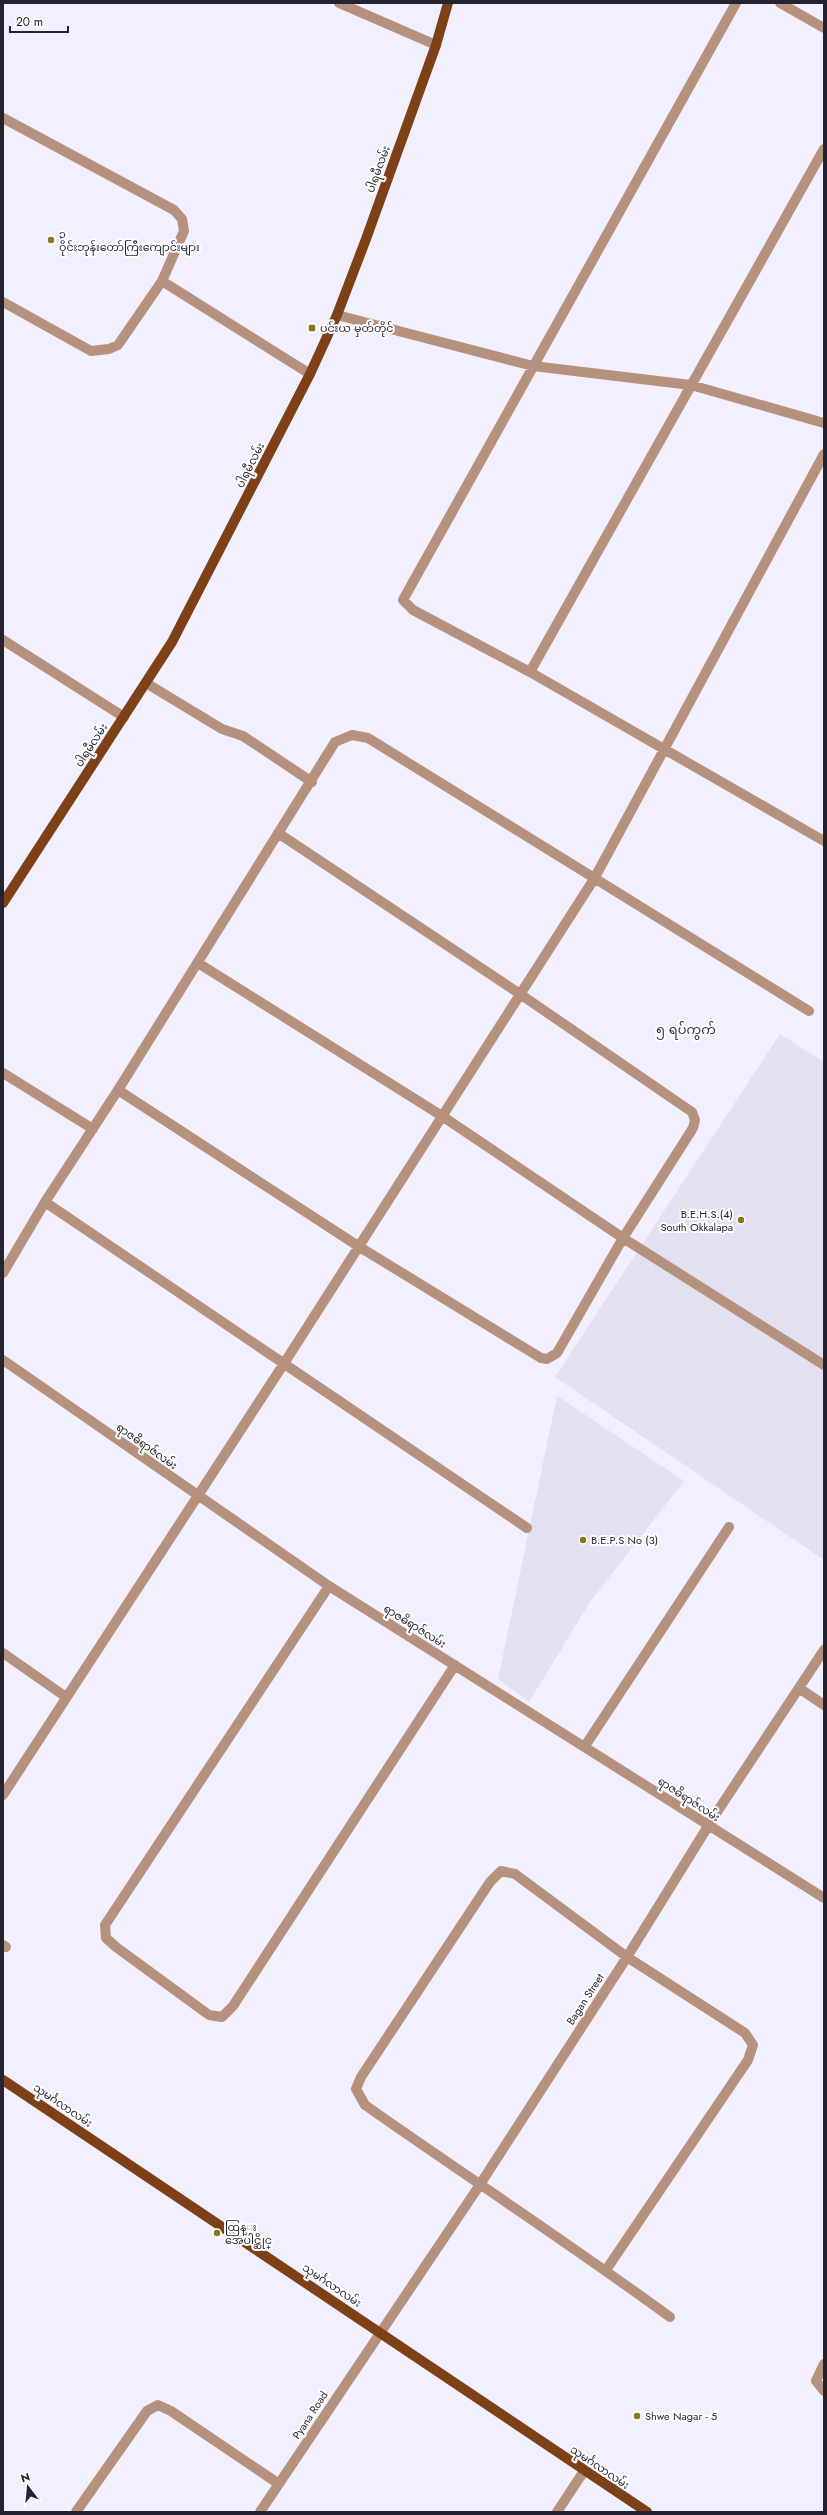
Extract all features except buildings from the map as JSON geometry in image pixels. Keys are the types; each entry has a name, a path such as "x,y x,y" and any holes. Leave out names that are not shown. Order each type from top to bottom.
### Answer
{"main road":[{"name":"ပါရမီလမ်း","path":"3,903 146,683 179,628 310,374 337,315 436,45 448,3"},
{"name":"သုမင်္ဂလာလမ်း","path":"3,2080 380,2331 584,2471 647,2512"}],"street":[{"path":"339,3 436,45"},
{"path":"736,3 403,600 413,610 530,672 824,841"},
{"path":"780,3 824,28"},
{"path":"3,118 174,210 182,220 184,231 162,281 118,345 109,349 91,351 3,302"},
{"path":"530,672 824,149"},
{"path":"162,281 310,374"},
{"path":"337,315 533,366 691,385 824,423"},
{"path":"3,1795 283,1365 594,879 824,454"},
{"path":"3,640 124,717"},
{"path":"146,683 222,729 243,736 312,782"},
{"path":"3,1273 45,1202 118,1090 278,833 312,782 335,742 352,735 368,738 809,1012"},
{"path":"118,1090 358,1246 540,1358 547,1359 557,1353 623,1238 693,1128 695,1120 692,1112 520,994 278,833"},
{"path":"198,963 442,1116 623,1238 824,1365"},
{"path":"3,1073 93,1129"},
{"path":"45,1202 283,1365 527,1528"},
{"name":"ရာဇဓိရာဇ်လမ်း","path":"3,1360 329,1586 824,1898"},
{"path":"585,1746 729,1527"},
{"path":"329,1586 104,1925 106,1938 111,1943 209,2015 222,2017 233,2006 455,1664"},
{"name":"Bagan Street","path":"380,2331 479,2186 627,1957 708,1825 824,1650"},
{"path":"3,1653 66,1697"},
{"path":"799,1688 824,1705"},
{"path":"606,2270 748,2060 753,2045 745,2033 627,1957 515,1874 501,1872 490,1882 361,2077 356,2089 365,2105 479,2186 606,2270 670,2317"},
{"name":"Pyana Road","path":"260,2512 380,2331"},
{"path":"824,2364 816,2381 824,2391"},
{"path":"76,2512 147,2411 158,2405 171,2411 279,2484"},
{"path":"557,2512 584,2471"}],"shaded area":[{"name":"B.E.H.S.(4) South Okkalapa","path":"780,1034 824,1062 824,1560 555,1377"},
{"name":"B.E.P.S No (3)","path":"557,1396 684,1481 590,1602 529,1702 498,1679"}],"place":[{"name":"၃ ဝိုင်းဘုန်းတော်ကြီးကျောင်းများ","path":"51,240"},
{"name":"ပင်းယ မှတ်တိုင်","path":"312,328"},
{"name":"B.E.H.S.(4) South Okkalapa","path":"741,1220"},
{"name":"B.E.P.S No (3)","path":"583,1540"},
{"name":"ထြန္း အေပါင္ဆိုင္","path":"217,2233"},
{"name":"Shwe Nagar - 5","path":"637,2416"}],"district":[{"name":"၅ ရပ်ကွက်","path":"686,1029"}]}
